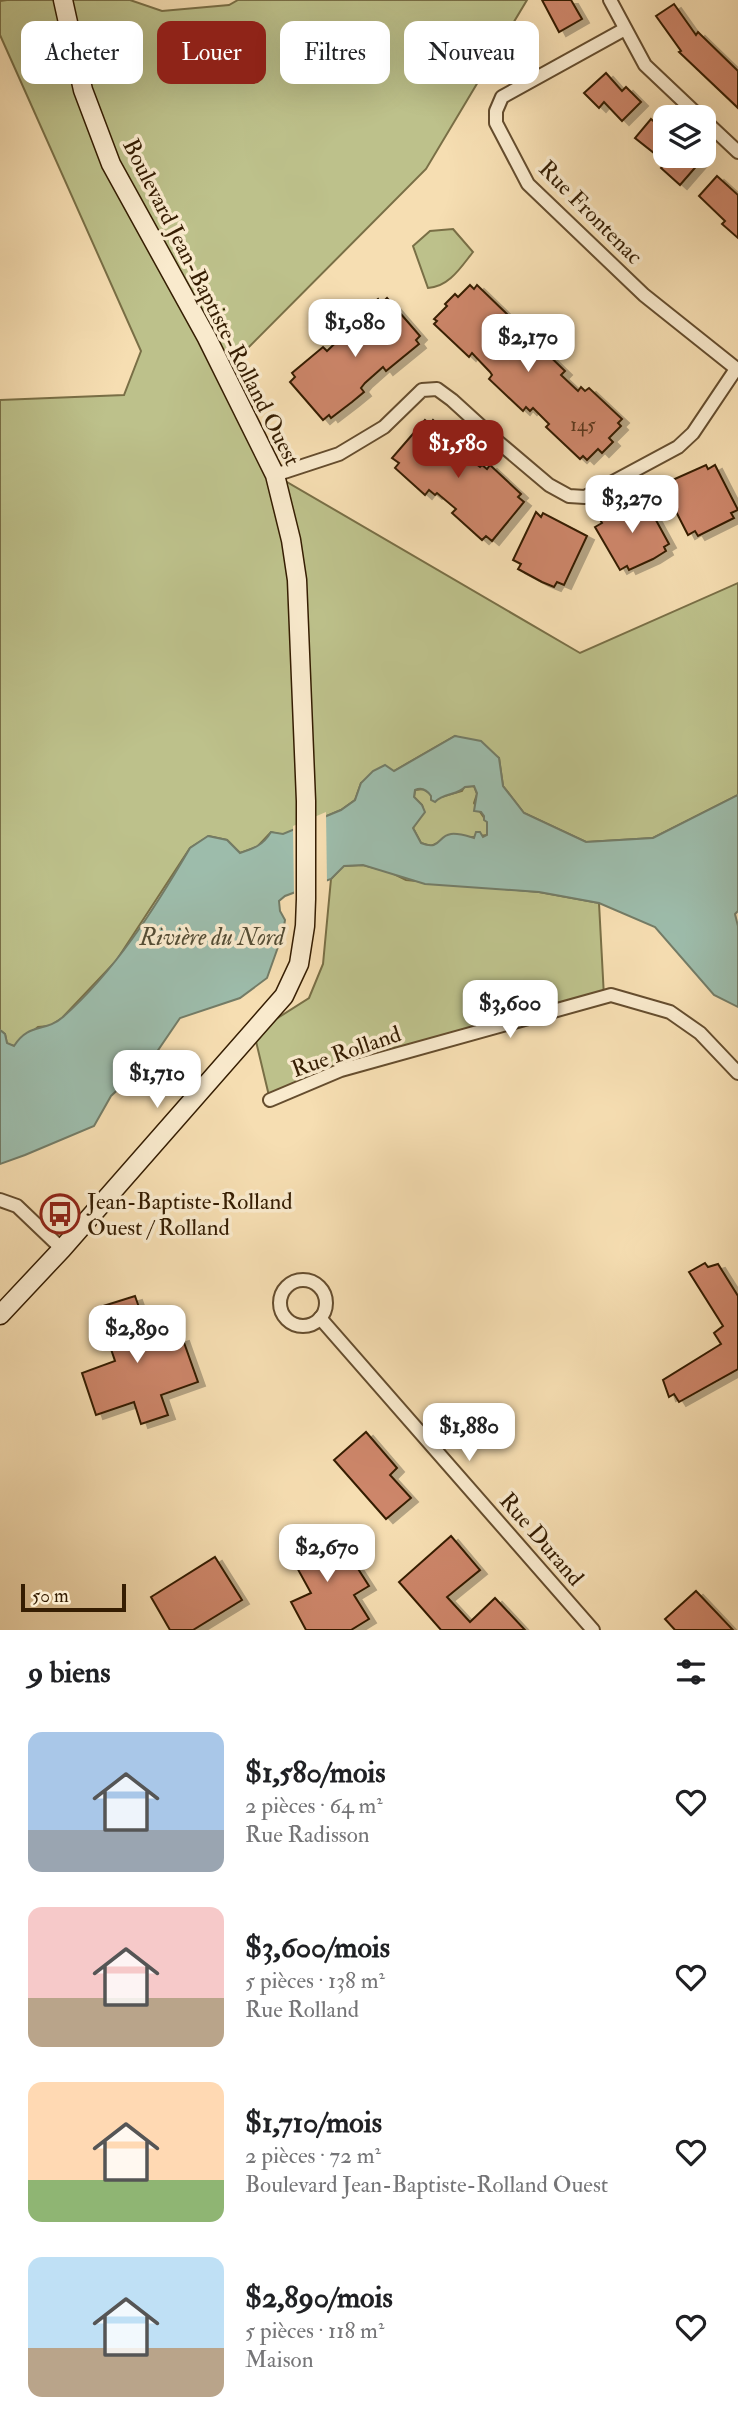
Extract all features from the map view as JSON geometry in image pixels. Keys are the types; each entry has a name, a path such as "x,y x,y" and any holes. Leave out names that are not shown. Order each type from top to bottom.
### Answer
{"street":[{"name":"Boulevard Jean-Baptiste-Rolland Ouest","path":"0,1315 62,1249 284,996 299,964 305,926 306,801 297,580 291,540 275,475 207,338 111,164 83,90 64,0"},
{"path":"610,0 645,65 687,105"},
{"name":"Rue Frontenac","path":"625,29 502,97 496,111 496,123 528,184 644,295 737,370"},
{"path":"716,132 738,152"},
{"path":"275,475 339,454 384,427 422,390 437,390 549,485 569,496 585,497 678,447 693,433 737,370"},
{"name":"Rue Rolland","path":"270,1100 341,1070 611,995 670,1012 700,1034 738,1073"},
{"path":"0,1200 17,1206 62,1249"},
{"name":"Rue Durand","path":"320,1318 593,1630"}],"green space":[{"path":"130,0 162,11 229,5 238,0 527,0 514,21 404,21 404,84 477,84 426,169 229,367 275,475 580,653 738,583 738,795 653,838 586,842 524,813 503,786 499,758 455,736 394,771 361,783 355,800 341,810 283,835 271,832 257,847 240,853 227,840 209,836 190,848 116,961 62,1018 50,1026 38,1027 14,1046 7,1044 5,1034 0,1030 0,400 124,395 141,351 22,84 143,84 143,21 21,21 21,82 0,35 0,1"},
{"path":"453,229 473,252 448,280 428,288 413,246 430,231"},
{"path":"474,786 477,794 474,803 487,822 487,835 440,842 431,846 421,843 413,828 424,812 422,805 414,797 415,790 423,789 438,798 462,791 464,787"},
{"path":"363,865 390,872 406,880 539,892 599,903 604,997 341,1070 270,1100 254,1033 309,998 323,964 331,879 343,866"}],"water":[{"name":"Rivière du Nord","path":"455,736 481,741 499,758 503,786 524,813 586,842 653,838 738,795 738,911 735,914 738,926 738,1007 714,995 655,927 599,903 539,892 425,884 363,865 344,866 331,879 285,896 279,901 285,920 283,933 267,978 240,998 180,1018 154,1056 111,1096 94,1126 0,1164 0,1030 5,1034 7,1043 14,1046 31,1030 50,1025 63,1017 117,959 148,916 190,848 208,836 227,840 240,853 262,843 271,832 283,834 341,810 355,800 361,783 373,771 385,765 394,771","holes":["474,786 477,793 474,811 481,812 484,816 487,835 483,837 480,832 476,832 474,838 451,834 436,844 421,843 413,828 425,812 414,797 415,790 426,791 435,802 465,787"]}],"pier":[{"path":"326,812 327,884 294,896 293,826"}],"building":[{"path":"542,0 571,0 582,19 559,32"},
{"path":"674,4 696,35 698,32 738,71 738,108 679,52 681,51 656,16"},
{"path":"606,73 622,91 626,87 641,102 622,121 604,102 599,108 584,93"},
{"path":"651,119 653,121 653,152 635,138"},
{"path":"661,168 695,168 680,185"},
{"path":"717,176 738,195 738,238 722,224 725,221 699,196"},
{"path":"470,285 474,289 477,285 510,317 506,321 509,324 498,336 513,350 524,339 528,343 532,339 565,371 561,375 578,391 581,387 585,391 589,388 622,419 618,423 621,426 609,438 613,442 602,453 598,449 587,460 583,456 580,459 546,427 549,424 533,408 530,411 526,407 523,411 489,379 492,375 472,353 469,357 434,324 437,321 434,319 447,306 445,304 455,294 458,297"},
{"path":"387,298 420,336 416,340 419,344 386,371 383,367 361,388 364,392 331,418 329,415 323,420 290,382 295,377 292,373 323,347 327,351 350,329 347,325 378,299 381,304"},
{"path":"425,420 430,424 433,420 464,448 461,452 480,467 482,465 487,469 490,465 521,494 518,497 524,502 492,541 486,536 482,540 452,513 456,509 437,493 435,495 429,490 425,495 395,468 399,463 392,458"},
{"path":"706,465 708,469 715,465 738,510 731,513 734,518 698,536 695,531 688,535 665,490 671,487 668,482"},
{"path":"635,499 638,504 645,500 669,544 664,547 666,551 653,559 629,570 627,566 620,570 595,527 602,523 599,518"},
{"path":"536,512 541,517 543,513 587,536 564,585 557,582 554,587 542,582 518,569 521,564 513,560"},
{"path":"705,1263 708,1267 718,1264 738,1296 738,1369 679,1402 674,1394 669,1397 663,1380 721,1344 714,1333 723,1326 689,1272"},
{"path":"135,1296 153,1347 182,1337 198,1382 161,1395 168,1415 141,1424 134,1402 96,1415 82,1373 115,1361 97,1308"},
{"path":"366,1432 397,1468 390,1475 411,1498 386,1519 334,1460"},
{"path":"312,1528 346,1550 369,1586 354,1595 369,1619 351,1630 306,1630 291,1602 311,1593 284,1544"},
{"path":"451,1536 480,1570 447,1597 470,1622 495,1598 525,1630 441,1630 399,1582"},
{"path":"215,1557 242,1600 193,1630 170,1630 151,1597"},
{"path":"696,1591 733,1630 675,1630 665,1619"}],"place":[{"name":"Jean-Baptiste-Rolland Ouest / Rolland","path":"60,1214"}]}
